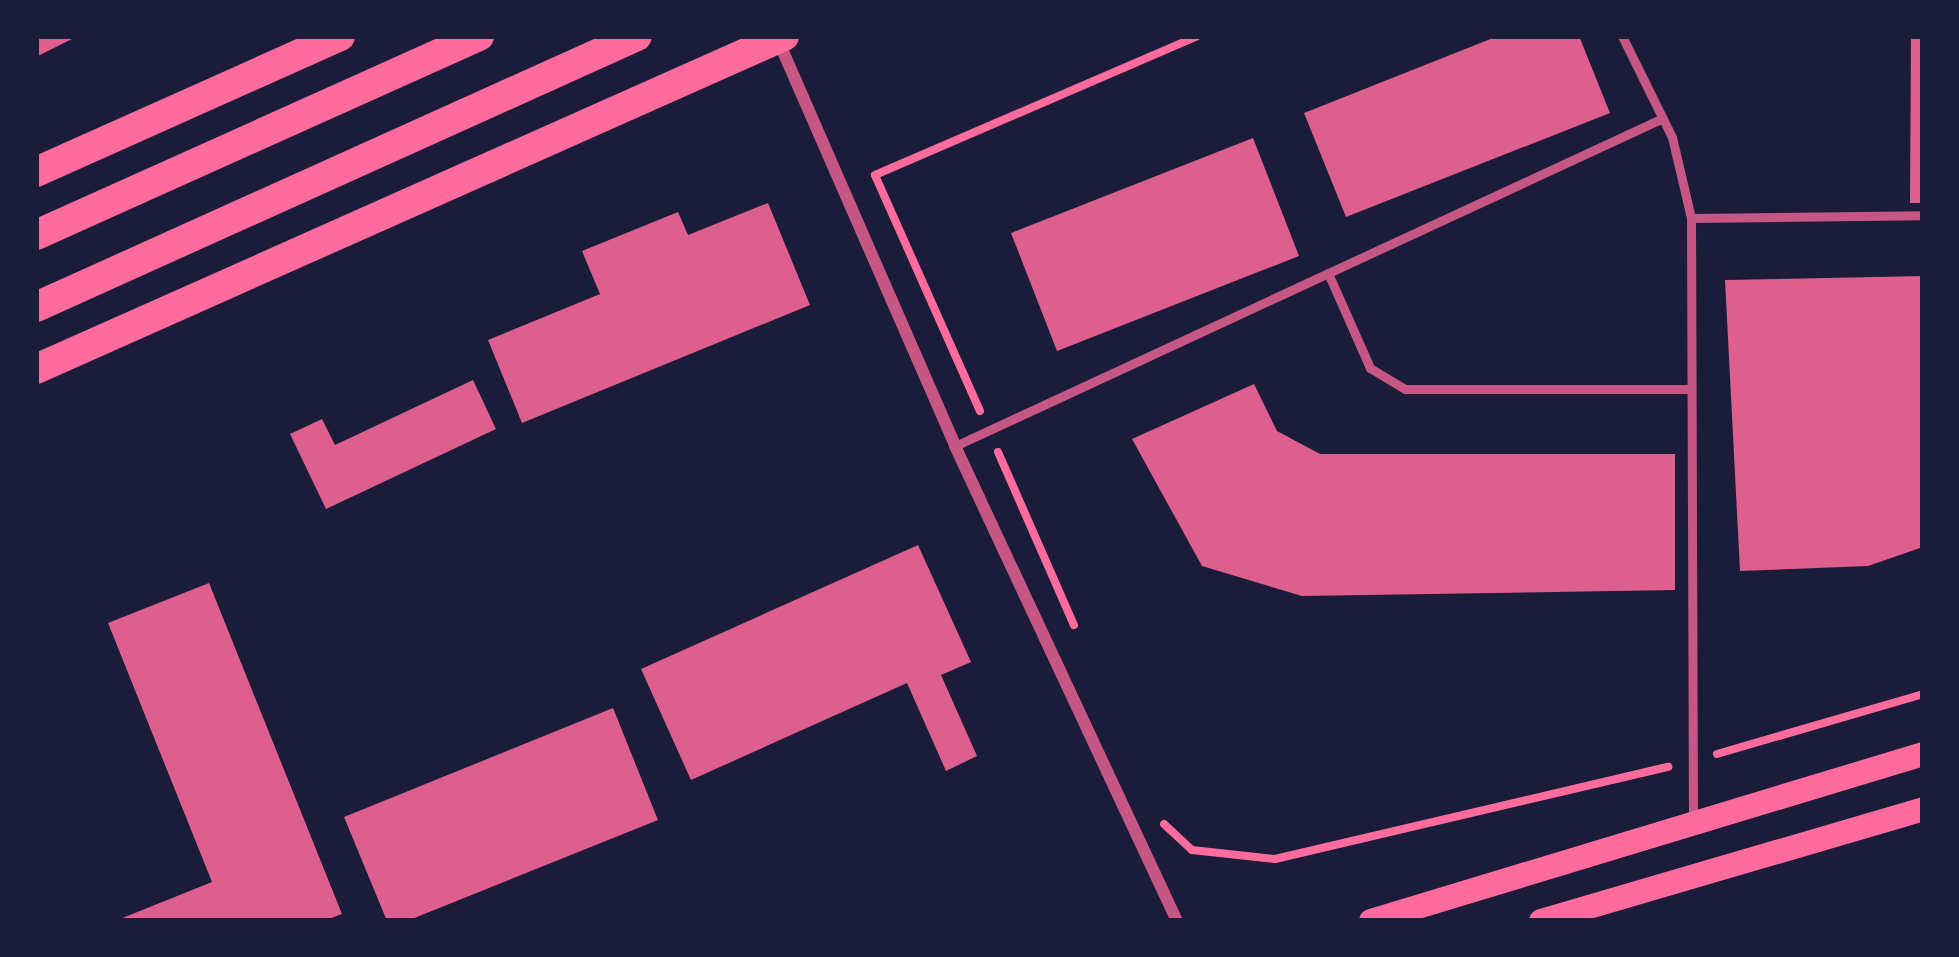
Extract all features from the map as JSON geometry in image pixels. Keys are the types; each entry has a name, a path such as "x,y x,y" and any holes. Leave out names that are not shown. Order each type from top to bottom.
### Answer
{"main road":[{"path":"36,172 340,36"},
{"path":"36,235 479,36"},
{"path":"36,307 637,36"},
{"path":"36,369 781,37"},
{"path":"1371,921 1923,754"},
{"path":"1541,921 1923,809"}],"street":[{"path":"781,37 955,446 1177,921"}],"lane":[{"path":"1622,36 1672,137 1691,218 1693,820"},
{"path":"955,446 1663,118"},
{"path":"1691,218 1923,214"},
{"path":"1328,273 1370,368 1405,389 1691,389"}],"path":[{"path":"1075,628 875,175 1197,36"},
{"path":"1160,821 1192,850 1275,859 1691,761 1923,694"}],"building":[{"path":"36,36 78,36 36,57"},
{"path":"1498,36 1579,36 1610,113 1346,217 1304,113"},
{"path":"1911,36 1923,36 1923,203 1910,203"},
{"path":"1253,138 1299,256 1057,351 1011,233"},
{"path":"768,203 810,305 522,423 488,340 600,294 582,251 678,212 688,235"},
{"path":"1923,276 1923,547 1868,566 1740,571 1725,280"},
{"path":"473,380 496,429 326,509 290,434 322,419 335,445"},
{"path":"1254,384 1277,431 1320,454 1675,454 1675,590 1302,596 1202,566 1132,439"},
{"path":"918,545 971,662 941,675 977,756 946,771 907,683 691,780 641,669"},
{"path":"209,583 342,914 323,921 115,921 212,882 108,623"},
{"path":"613,708 658,820 407,921 387,921 344,817"}]}
